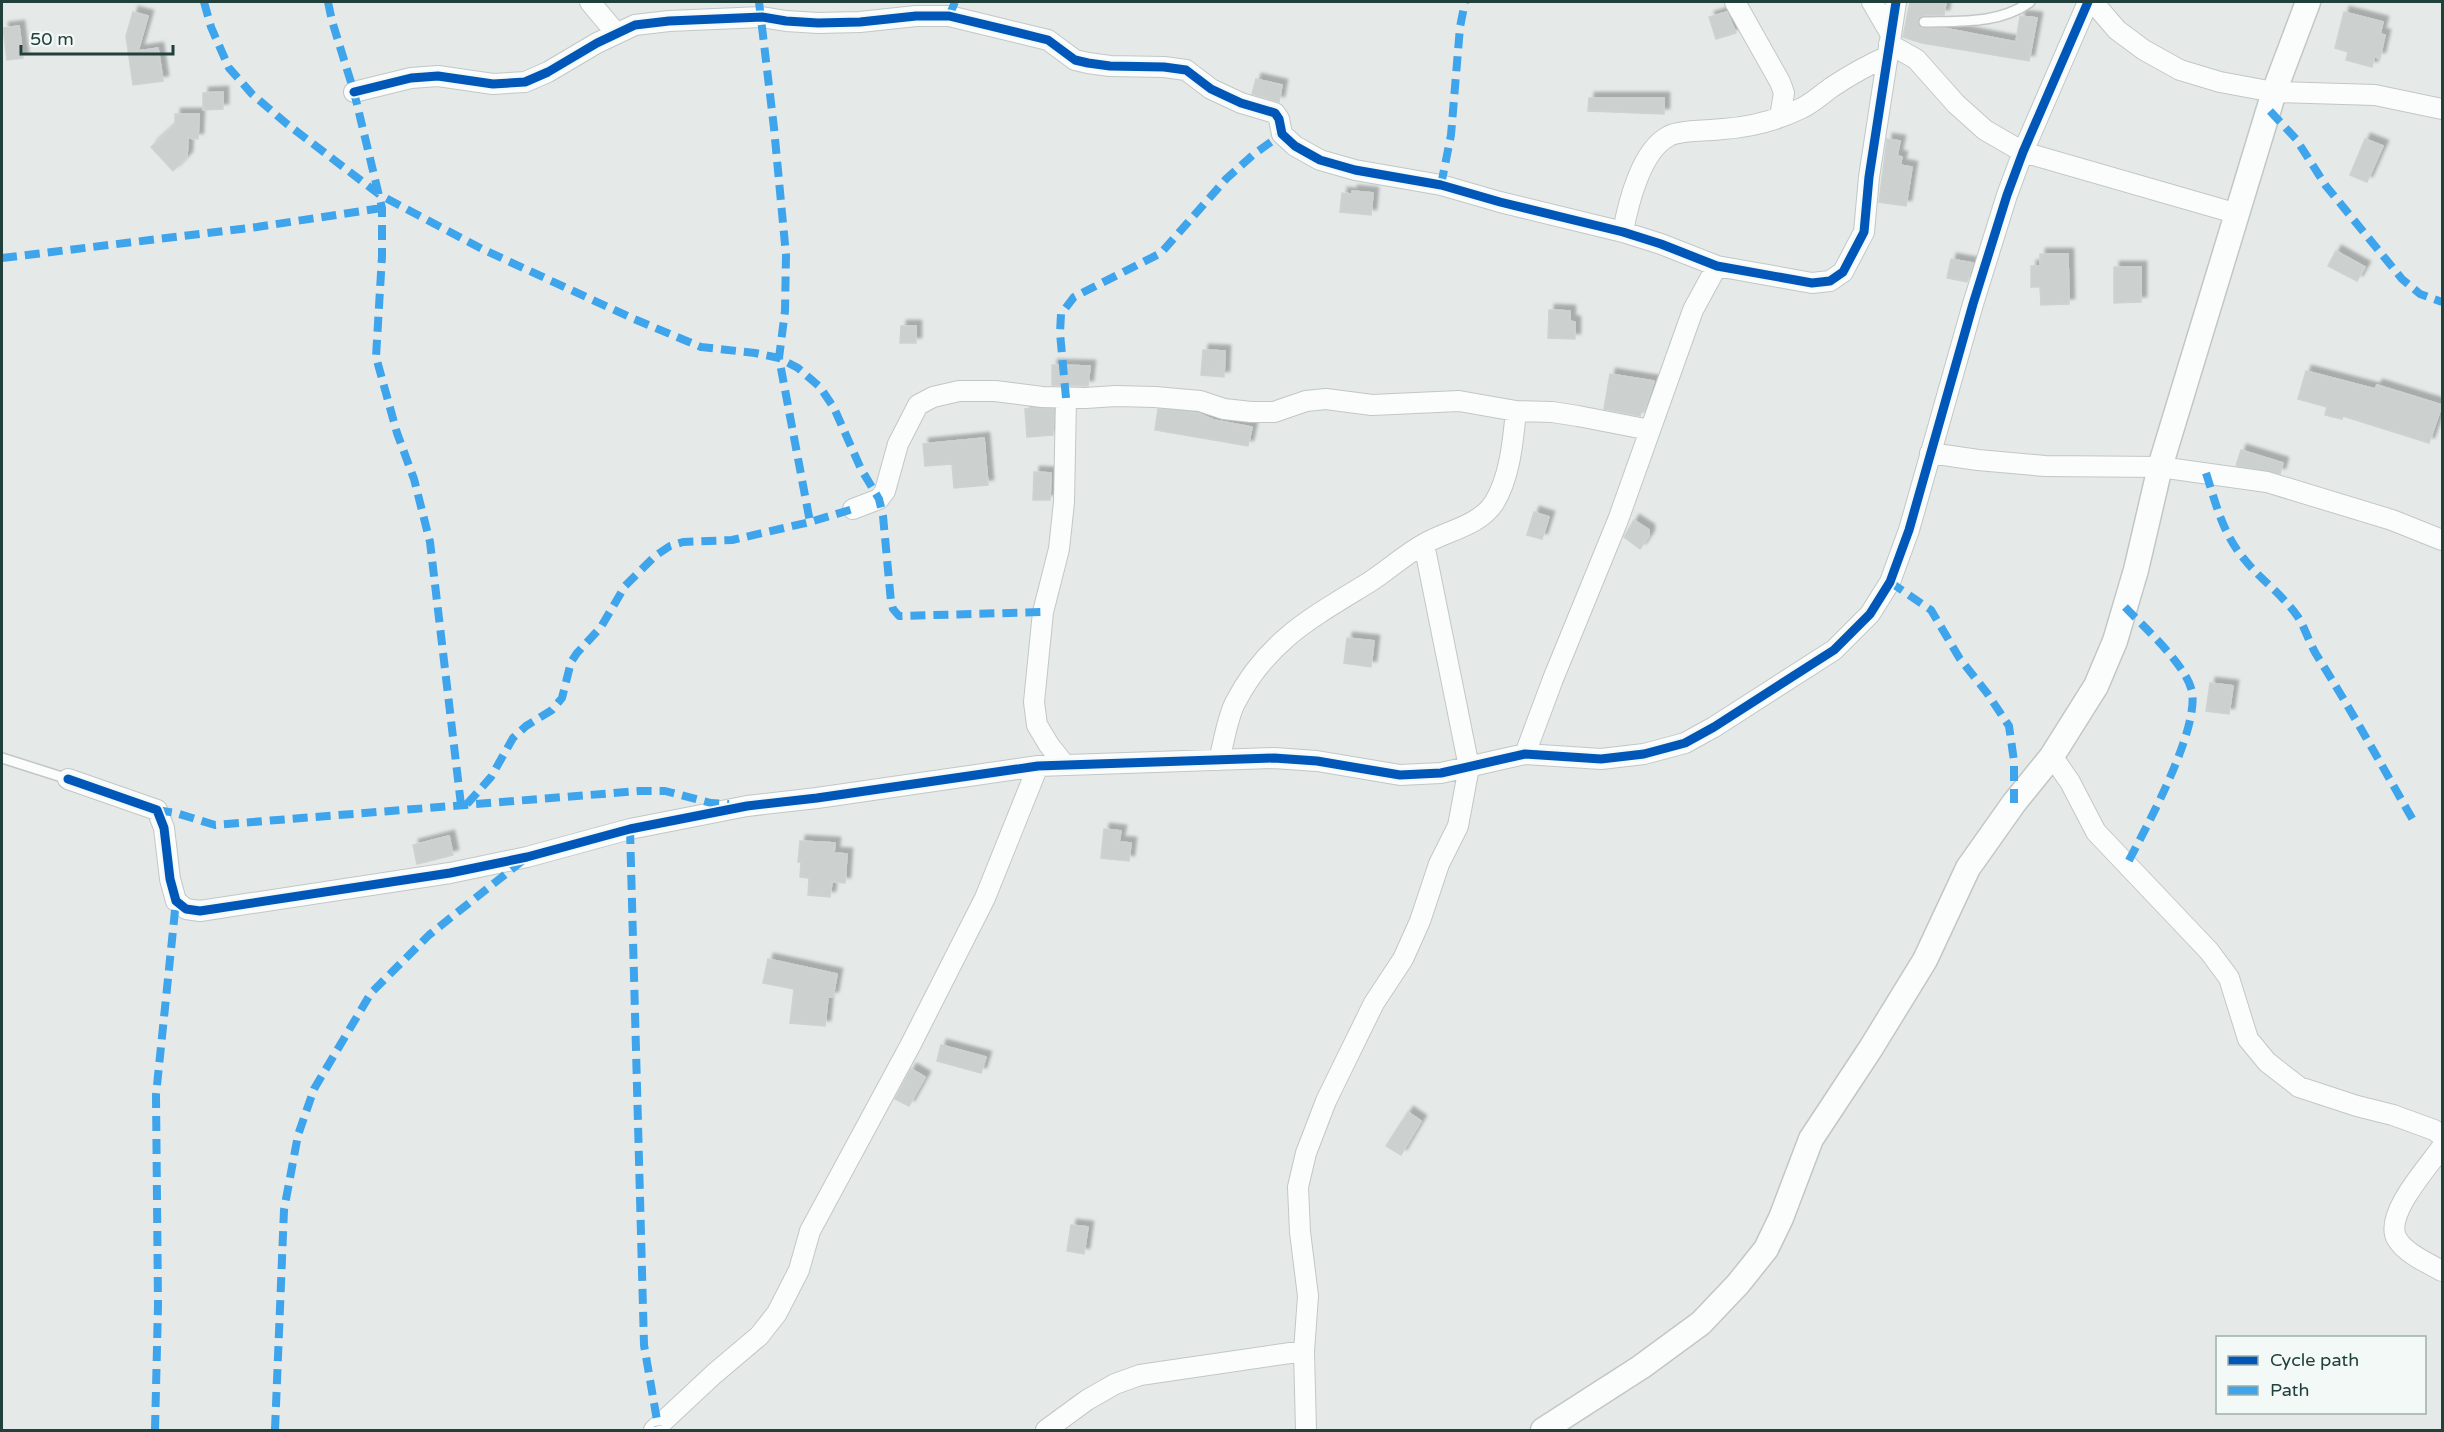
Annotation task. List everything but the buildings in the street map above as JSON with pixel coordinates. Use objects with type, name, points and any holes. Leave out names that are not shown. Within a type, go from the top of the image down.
[{"type":"street","points":[[590,2],[616,33]]},
{"type":"street","points":[[1735,2],[1780,82],[1784,93],[1780,117]]},
{"type":"street","points":[[1872,2],[1889,44],[1916,59],[1956,104],[1985,130],[2023,152],[2238,214]]},
{"type":"street","points":[[354,92],[411,78],[438,76],[493,84],[525,82],[635,25],[669,21],[762,17],[786,21],[860,22],[916,16],[949,16],[1048,40],[1075,60],[1088,63],[1186,70],[1211,89],[1241,103],[1275,113],[1279,119],[1282,134],[1295,146],[1320,160],[1355,170],[1441,185],[1623,232],[1717,266],[1812,283],[1830,281],[1843,272],[1864,232],[1869,177],[1896,2]]},
{"type":"street","points":[[68,779],[157,810],[164,828],[170,879],[176,901],[186,909],[200,911],[450,873],[527,857],[630,829],[747,806],[1038,766],[1274,758],[1317,761],[1400,775],[1441,772],[1526,754],[1600,759],[1644,754],[1685,743],[1834,650],[1870,614],[1890,582],[1909,530],[1973,304],[2023,152],[2088,2]]},
{"type":"street","points":[[2093,2],[2117,30],[2144,50],[2180,70],[2220,82],[2274,92],[2375,95],[2442,109]]},
{"type":"street","points":[[1543,1431],[1641,1367],[1701,1323],[1738,1284],[1766,1249],[1781,1218],[1810,1138],[1898,1007],[1940,931],[1951,900],[1968,868],[2014,803],[2052,756],[2096,686],[2115,641],[2136,570],[2160,468],[2274,92],[2308,2]]},
{"type":"street","points":[[1623,232],[1629,198],[1637,178],[1658,145],[1670,135],[1759,123],[1804,108],[1861,68],[1889,44]]},
{"type":"street","points":[[1526,754],[1553,679],[1614,530],[1693,310],[1717,266]]},
{"type":"street","points":[[853,509],[879,499],[885,491],[893,459],[906,426],[918,405],[933,397],[959,391],[995,391],[1066,398],[1155,397],[1200,401],[1224,409],[1251,412],[1274,411],[1306,401],[1326,399],[1372,405],[1459,401],[1516,411],[1552,412],[1650,430]]},
{"type":"street","points":[[1065,765],[1037,725],[1034,702],[1043,612],[1059,549],[1064,502],[1066,398]]},
{"type":"street","points":[[1219,760],[1234,705],[1262,661],[1297,627],[1424,544],[1455,531],[1481,516],[1493,505],[1505,474],[1516,411]]},
{"type":"street","points":[[1930,453],[2045,466],[2160,468],[2267,482],[2392,520],[2442,540]]},
{"type":"street","points":[[1306,1431],[1304,1351],[1308,1296],[1300,1232],[1298,1187],[1306,1153],[1341,1069],[1374,1004],[1403,959],[1420,921],[1439,864],[1458,826],[1469,767],[1424,544]]},
{"type":"street","points":[[2052,756],[2070,782],[2096,832],[2209,951],[2229,978],[2248,1039],[2267,1062],[2299,1087],[2393,1115],[2434,1130],[2442,1136]]},
{"type":"street","points":[[654,1431],[714,1374],[759,1336],[777,1312],[799,1270],[810,1231],[985,898],[1038,766]]},
{"type":"street","points":[[2442,1148],[2405,1198],[2396,1217],[2395,1231],[2397,1238],[2407,1250],[2442,1271]]},
{"type":"street","points":[[1046,1431],[1087,1400],[1114,1384],[1140,1375],[1304,1351]]},
{"type":"lane","points":[[1924,22],[1981,20],[2006,16],[2030,2]]},
{"type":"lane","points":[[2,758],[68,779]]},
{"type":"marked path","points":[[204,2],[211,27],[229,68],[252,94],[287,124],[380,195],[482,249],[634,319],[701,347],[779,358],[798,368],[820,387],[834,408],[861,469],[879,499],[883,516],[891,602],[899,616],[1043,612]]},
{"type":"marked path","points":[[328,2],[354,92],[382,208],[382,256],[376,357],[397,433],[414,479],[430,542],[461,805]]},
{"type":"marked path","points":[[759,2],[786,255],[785,311],[779,358],[810,522]]},
{"type":"marked path","points":[[949,16],[955,2]]},
{"type":"marked path","points":[[1441,185],[1451,135],[1460,27],[1465,2]]},
{"type":"marked path","points":[[2270,111],[2296,139],[2326,186],[2402,279],[2420,294],[2442,302]]},
{"type":"marked path","points":[[1066,398],[1060,333],[1061,314],[1074,297],[1161,253],[1226,179],[1254,154],[1282,134]]},
{"type":"marked path","points":[[2,258],[257,227],[382,208]]},
{"type":"marked path","points":[[2206,473],[2221,519],[2231,540],[2251,567],[2298,617],[2316,654],[2413,820]]},
{"type":"marked path","points":[[467,804],[491,777],[513,738],[526,726],[552,710],[562,698],[571,662],[601,627],[625,586],[655,556],[670,546],[683,542],[732,540],[810,522],[853,509]]},
{"type":"marked path","points":[[1890,582],[1931,610],[1960,659],[2009,726],[2014,761],[2014,803]]},
{"type":"marked path","points":[[2125,607],[2180,667],[2191,688],[2192,705],[2189,726],[2181,751],[2127,864]]},
{"type":"marked path","points":[[157,810],[176,813],[215,825],[639,791],[665,791],[711,803],[729,804]]},
{"type":"marked path","points":[[630,829],[644,1345],[658,1426]]},
{"type":"marked path","points":[[275,1430],[284,1210],[298,1135],[314,1089],[371,993],[429,935],[522,861]]},
{"type":"marked path","points":[[155,1430],[158,1305],[156,1095],[176,901]]},
{"type":"cycle path","points":[[354,92],[411,78],[438,76],[493,84],[525,82],[635,25],[669,21],[762,17],[818,23],[949,16],[1048,40],[1075,60],[1088,63],[1186,70],[1211,89],[1241,103],[1275,113],[1279,119],[1282,134],[1295,146],[1320,160],[1355,170],[1441,185],[1623,232],[1717,266],[1812,283],[1830,281],[1843,272],[1864,232],[1869,177],[1896,2]]},
{"type":"cycle path","points":[[68,779],[157,810],[164,828],[170,879],[176,901],[186,909],[200,911],[450,873],[527,857],[630,829],[747,806],[1038,766],[1274,758],[1317,761],[1400,775],[1441,773],[1525,754],[1601,759],[1644,754],[1685,743],[1834,650],[1870,614],[1890,582],[1909,530],[1973,304],[2007,195],[2023,152],[2088,2]]}]
